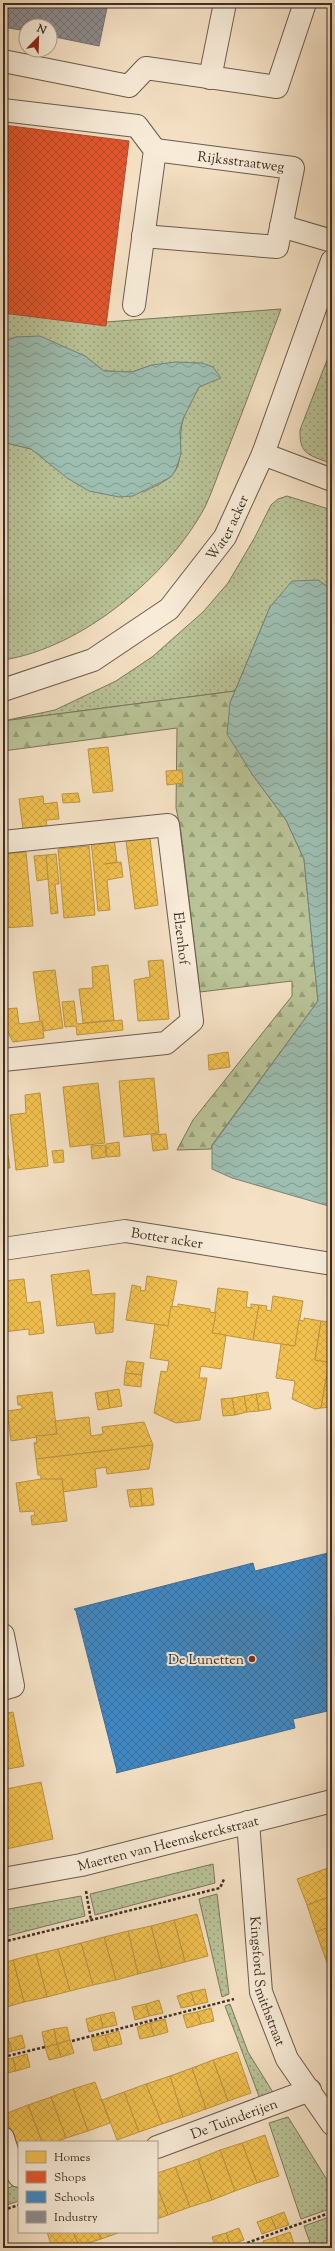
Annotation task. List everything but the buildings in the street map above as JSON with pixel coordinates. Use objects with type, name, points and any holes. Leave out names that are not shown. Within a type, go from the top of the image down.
[{"type":"street","points":[[210,78],[225,3]]},
{"type":"street","points":[[3,61],[129,86],[146,68],[277,87],[305,3]]},
{"type":"street","points":[[3,110],[137,126],[155,150],[134,305]]},
{"type":"street","name":"Rijksstraatweg","points":[[143,236],[277,247],[293,168],[155,150]]},
{"type":"street","points":[[281,226],[332,241]]},
{"type":"street","name":"Water acker","points":[[3,690],[94,660],[169,609],[225,537],[263,454],[332,261]]},
{"type":"street","points":[[263,454],[332,480]]},
{"type":"street","name":"Elzenhof","points":[[3,842],[168,825],[192,1021],[166,1043],[3,1060]]},
{"type":"street","name":"Botter acker","points":[[3,1249],[126,1231],[332,1264]]},
{"type":"street","points":[[3,1635],[13,1686],[3,1689]]},
{"type":"street","name":"Maerten van Heemskerckstraat","points":[[3,1879],[81,1865],[332,1801]]},
{"type":"street","name":"Kingsford Smithstraat","points":[[248,1822],[261,1992],[287,2059],[310,2090],[332,2124]]},
{"type":"street","name":"De Tuinderijen","points":[[158,2146],[310,2090]]},
{"type":"street","points":[[3,2138],[15,2175]]},
{"type":"path","points":[[3,1942],[220,1888],[226,1874]]},
{"type":"path","points":[[72,2040],[261,1992]]},
{"type":"path","points":[[3,2057],[45,2047]]},
{"type":"path","points":[[3,2210],[18,2205]]},
{"type":"path","points":[[233,2248],[332,2212]]},
{"type":"green space","points":[[3,309],[106,322],[281,309],[208,501],[189,533],[146,583],[120,605],[92,625],[63,641],[33,653],[3,660],[3,442],[31,449],[43,457],[144,492],[165,481],[176,470],[180,457],[181,427],[188,407],[199,387],[152,365],[132,372],[104,371],[85,356],[16,337],[3,342]]},
{"type":"green space","points":[[332,347],[332,464],[312,456],[304,450],[300,439],[300,430]]},
{"type":"green space","points":[[287,496],[332,510],[332,590],[318,580],[270,607],[235,691],[3,721],[55,710],[116,681],[152,657],[203,612],[228,583],[255,537],[271,505],[278,499]]},
{"type":"green space","points":[[235,691],[230,703],[252,774],[286,820],[304,859],[318,1001],[212,1145],[211,1149],[177,1150],[193,1120],[292,996],[292,981],[200,992],[181,832],[176,808],[177,728],[3,751],[3,721]]},
{"type":"green space","points":[[213,1864],[215,1883],[95,1915],[90,1894]]},
{"type":"green space","points":[[217,1894],[229,1994],[222,1997],[199,1899]]},
{"type":"green space","points":[[81,1896],[85,1916],[3,1937],[3,1910]]},
{"type":"green space","points":[[230,2004],[248,2052],[274,2094],[260,2099],[225,2006]]},
{"type":"green space","points":[[288,2117],[332,2188],[332,2208],[301,2219],[269,2123]]},
{"type":"green space","points":[[18,2184],[18,2201],[3,2206],[3,2190]]},
{"type":"green space","points":[[332,2216],[332,2248],[312,2248],[304,2226]]},
{"type":"water","points":[[40,336],[85,356],[104,371],[132,372],[152,365],[175,362],[202,363],[213,367],[221,378],[199,387],[183,419],[180,430],[181,454],[176,469],[171,477],[133,496],[119,497],[89,491],[67,478],[31,449],[3,442],[3,342],[16,337]]},
{"type":"water","points":[[318,580],[332,590],[332,678],[329,720],[332,825],[332,1207],[232,1178],[212,1169],[212,1146],[318,1001],[304,859],[286,820],[252,774],[227,734],[230,703],[270,607],[292,581]]},
{"type":"place","name":"De Lunetten","points":[[252,1659]]}]
